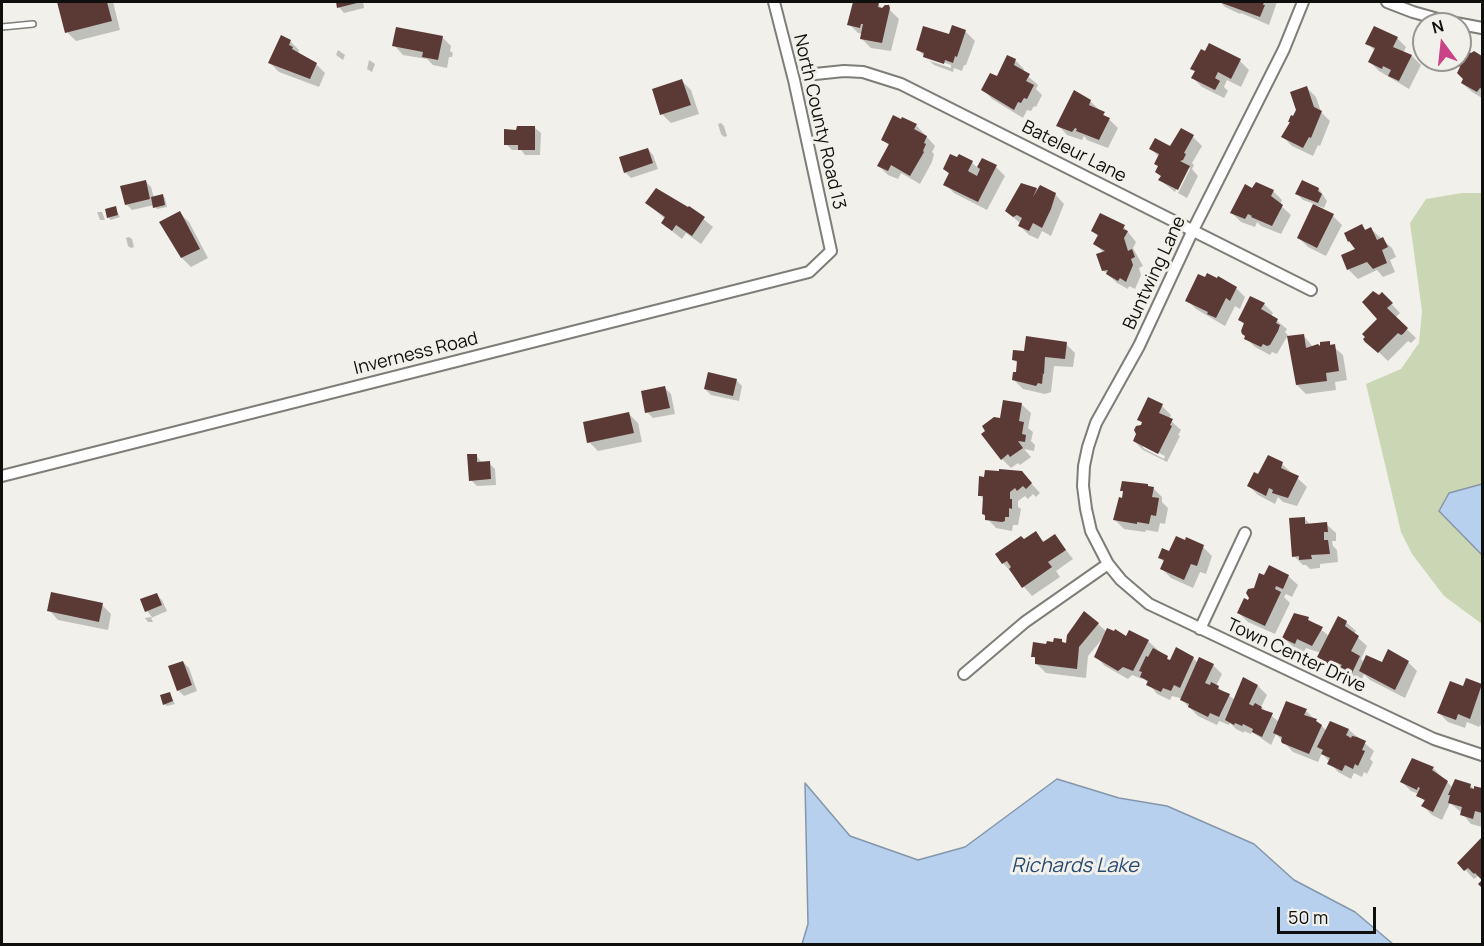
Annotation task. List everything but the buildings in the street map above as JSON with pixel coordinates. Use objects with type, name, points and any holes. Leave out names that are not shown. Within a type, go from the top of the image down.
[{"type":"street","name":"North County Road 13","points":[[774,2],[794,80],[831,251]]},
{"type":"street","name":"Buntwing Lane","points":[[1108,564],[1091,531],[1083,486],[1088,447],[1096,423],[1139,346],[1193,230],[1284,49],[1303,2]]},
{"type":"street","points":[[1387,2],[1424,15],[1482,28]]},
{"type":"street","name":"Bateleur Lane","points":[[815,74],[863,72],[901,84],[1311,290]]},
{"type":"street","name":"Inverness Road","points":[[2,476],[808,272],[831,251]]},
{"type":"street","points":[[1200,629],[1245,532]]},
{"type":"street","points":[[964,674],[1025,622],[1108,564]]},
{"type":"street","name":"Town Center Drive","points":[[1108,564],[1121,580],[1149,604],[1434,739],[1482,755]]},
{"type":"lane","points":[[2,27],[33,24]]},
{"type":"green space","points":[[1462,193],[1482,193],[1482,624],[1444,596],[1412,554],[1401,532],[1366,384],[1401,369],[1419,343],[1422,311],[1410,223],[1426,199]]},
{"type":"water","points":[[1482,484],[1482,555],[1439,511],[1449,493]]},
{"type":"water","name":"Richards Lake","points":[[1057,779],[1119,798],[1167,806],[1254,844],[1294,880],[1355,912],[1393,944],[802,944],[808,924],[805,783],[850,836],[918,860],[965,847]]}]
